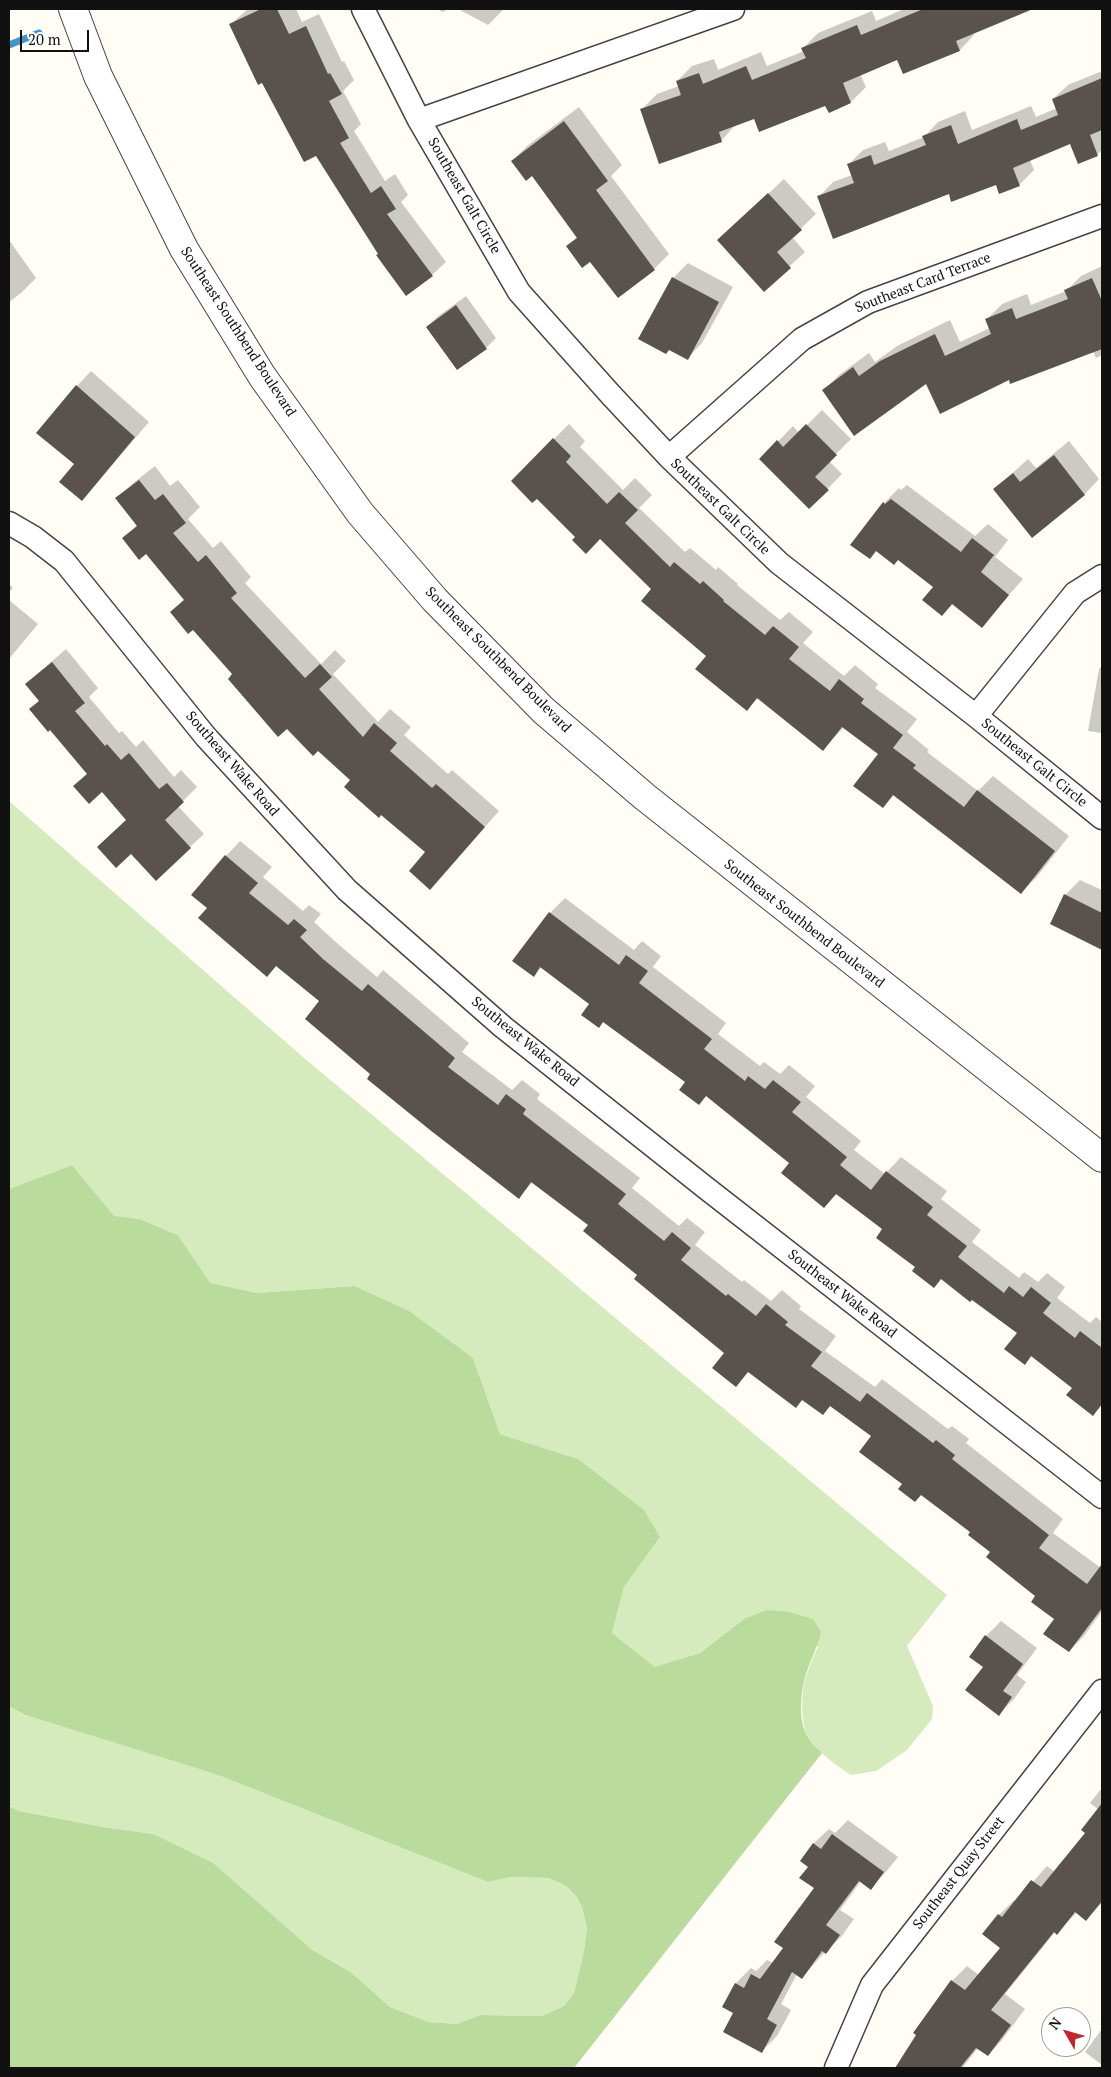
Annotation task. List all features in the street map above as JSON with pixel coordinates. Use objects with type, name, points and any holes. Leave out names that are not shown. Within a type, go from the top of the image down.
[{"type":"street","name":"Southeast Southbend Boulevard","points":[[74,9],[98,76],[184,249],[262,376],[360,513],[435,600],[544,710],[645,797],[1102,1158]]},
{"type":"street","name":"Southeast Galt Circle","points":[[363,9],[419,120],[520,292],[669,457],[779,563],[976,716],[1102,818]]},
{"type":"street","name":"Southeast Galt Circle","points":[[419,120],[732,9]]},
{"type":"street","name":"Southeast Card Terrace","points":[[669,457],[802,339],[868,302],[1102,216]]},
{"type":"street","name":"Southeast Wake Road","points":[[9,523],[33,537],[64,561],[206,738],[347,890],[503,1027],[1102,1497]]},
{"type":"street","points":[[976,716],[1075,593],[1102,576]]},
{"type":"street","name":"Southeast Quay Street","points":[[836,2068],[872,1985],[1102,1691]]},
{"type":"green space","points":[[9,801],[304,1058],[947,1595],[907,1646],[933,1706],[932,1719],[907,1750],[876,1771],[851,1775],[814,1745],[808,1738],[805,1730],[802,1698],[807,1673],[818,1647],[744,1619],[700,1653],[656,1668],[612,1633],[624,1587],[660,1537],[578,1459],[500,1434],[473,1358],[354,1286],[257,1293],[209,1283],[178,1235],[140,1219],[114,1217],[72,1165],[9,1189]]},
{"type":"green space","points":[[72,1165],[114,1216],[140,1219],[178,1235],[210,1283],[257,1293],[354,1286],[409,1311],[473,1358],[500,1434],[578,1459],[644,1510],[660,1537],[624,1587],[612,1633],[655,1667],[700,1653],[744,1619],[767,1610],[789,1612],[813,1619],[821,1632],[806,1676],[802,1694],[801,1713],[802,1722],[810,1741],[822,1753],[574,2068],[9,2068],[9,1806],[19,1811],[103,1827],[153,1834],[213,1863],[311,1949],[352,1973],[390,2007],[429,2022],[457,2024],[480,2015],[542,2016],[564,2006],[574,1993],[584,1951],[587,1928],[582,1907],[576,1896],[566,1886],[549,1878],[511,1877],[488,1882],[218,1775],[25,1715],[9,1706],[9,1189]]},
{"type":"green space","points":[[9,1706],[25,1715],[218,1775],[488,1882],[511,1877],[549,1878],[566,1886],[576,1896],[582,1907],[587,1928],[584,1951],[574,1993],[564,2006],[542,2016],[480,2015],[457,2024],[429,2022],[390,2007],[352,1973],[311,1949],[153,1834],[103,1827],[19,1811],[9,1806]]},
{"type":"building","points":[[261,9],[277,9],[289,34],[306,26],[328,74],[330,73],[342,94],[329,101],[349,138],[340,143],[371,193],[381,186],[396,209],[387,214],[433,276],[406,296],[376,255],[378,254],[316,156],[304,162],[262,83],[258,85],[229,24]]},
{"type":"building","points":[[923,9],[1033,9],[956,41],[960,51],[903,74],[897,60],[843,83],[851,103],[829,113],[825,106],[759,132],[754,119],[719,132],[722,142],[659,164],[640,109],[681,95],[676,81],[699,73],[703,84],[746,66],[752,80],[806,58],[801,48],[857,25],[861,35]]},
{"type":"building","points":[[1102,78],[1102,130],[1090,135],[1098,156],[1078,164],[1070,144],[1013,168],[1020,186],[999,194],[996,185],[951,202],[949,194],[833,239],[817,196],[854,183],[847,164],[871,155],[874,165],[926,145],[922,136],[951,125],[958,144],[1017,119],[1021,130],[1058,115],[1052,99]]},
{"type":"building","points":[[564,121],[608,181],[596,190],[655,270],[618,298],[590,262],[582,268],[566,246],[577,238],[532,176],[526,181],[511,161]]},
{"type":"building","points":[[768,193],[802,230],[777,252],[791,268],[764,292],[717,240]]},
{"type":"building","points":[[672,277],[719,302],[688,360],[669,350],[666,354],[638,339]]},
{"type":"building","points":[[1092,278],[1102,301],[1102,349],[1010,384],[1009,380],[940,414],[926,384],[854,436],[822,390],[853,367],[859,376],[880,361],[935,334],[945,356],[991,334],[985,319],[1012,308],[1016,319],[1068,299],[1064,290]]},
{"type":"building","points":[[456,305],[487,349],[457,370],[426,327]]},
{"type":"building","points":[[76,385],[135,437],[82,501],[59,482],[74,464],[36,433]]},
{"type":"building","points":[[806,424],[837,455],[815,477],[829,490],[809,509],[759,459],[777,440],[783,447]]},
{"type":"building","points":[[553,438],[571,456],[566,462],[607,504],[619,492],[638,510],[625,523],[670,567],[674,562],[700,584],[703,581],[723,601],[765,635],[773,626],[799,647],[789,659],[830,691],[839,679],[864,699],[861,703],[903,735],[893,748],[916,765],[913,768],[964,807],[977,790],[1055,851],[1021,894],[893,795],[883,808],[853,786],[878,754],[842,727],[823,751],[757,698],[747,711],[695,669],[706,656],[641,601],[651,589],[600,539],[586,554],[572,540],[575,537],[537,499],[532,503],[511,481]]},
{"type":"building","points":[[1054,455],[1085,495],[1032,538],[993,489],[1013,473],[1020,482]]},
{"type":"building","points":[[139,480],[155,500],[163,494],[186,523],[173,533],[198,562],[206,555],[237,593],[231,598],[305,678],[320,664],[332,677],[319,689],[363,737],[374,723],[397,743],[390,751],[432,788],[436,784],[485,827],[430,890],[409,871],[425,852],[381,815],[379,818],[344,787],[350,780],[318,751],[313,756],[287,729],[278,737],[228,679],[232,674],[193,630],[188,634],[170,612],[184,600],[146,554],[139,560],[122,538],[137,526],[115,498]]},
{"type":"building","points":[[891,499],[961,552],[972,538],[994,555],[981,572],[1009,595],[982,628],[952,604],[942,616],[922,600],[933,587],[898,560],[894,565],[876,551],[870,559],[850,545],[883,502],[885,504]]},
{"type":"building","points":[[52,662],[85,703],[75,711],[105,746],[107,744],[121,760],[129,753],[159,789],[167,783],[184,802],[165,820],[191,848],[156,881],[131,854],[116,868],[97,847],[126,820],[102,792],[89,804],[73,786],[87,774],[50,730],[48,732],[29,709],[39,701],[25,684]]},
{"type":"building","points":[[225,855],[258,883],[249,893],[288,925],[294,919],[307,930],[300,937],[323,959],[362,991],[368,984],[455,1058],[448,1067],[498,1105],[506,1094],[526,1109],[523,1114],[626,1194],[618,1204],[664,1241],[672,1232],[691,1248],[681,1260],[726,1296],[728,1294],[756,1316],[766,1304],[788,1322],[785,1325],[822,1352],[811,1366],[860,1402],[867,1393],[933,1443],[936,1440],[955,1455],[952,1459],[1049,1535],[1039,1548],[1087,1584],[1102,1564],[1102,1608],[1069,1652],[1043,1634],[1054,1619],[1031,1602],[1035,1596],[986,1557],[990,1552],[968,1535],[970,1532],[921,1495],[915,1502],[898,1489],[902,1484],[859,1452],[871,1436],[830,1406],[823,1415],[802,1400],[796,1408],[748,1372],[736,1387],[712,1368],[724,1353],[634,1279],[637,1275],[583,1231],[588,1225],[531,1182],[519,1199],[367,1079],[370,1074],[305,1019],[319,1001],[276,966],[267,977],[198,918],[207,908],[191,895]]},
{"type":"building","points":[[1064,894],[1102,913],[1102,950],[1050,924]]},
{"type":"building","points":[[549,912],[619,965],[626,955],[648,971],[639,983],[712,1039],[704,1049],[745,1081],[748,1076],[765,1089],[773,1080],[801,1102],[792,1112],[847,1157],[840,1165],[871,1190],[886,1171],[933,1207],[927,1215],[967,1246],[958,1257],[1004,1293],[1009,1286],[1023,1297],[1031,1287],[1051,1303],[1043,1313],[1075,1338],[1080,1331],[1102,1348],[1102,1404],[1093,1416],[1066,1395],[1072,1388],[1031,1356],[1025,1365],[1004,1349],[1017,1333],[972,1300],[970,1302],[941,1279],[934,1288],[912,1271],[915,1267],[876,1238],[882,1229],[836,1194],[824,1208],[781,1173],[789,1163],[706,1096],[699,1105],[679,1090],[685,1082],[603,1022],[599,1028],[581,1015],[589,1004],[540,967],[534,977],[512,961]]},
{"type":"building","points":[[985,1635],[1023,1664],[1003,1691],[1012,1697],[999,1716],[965,1690],[983,1667],[969,1657]]},
{"type":"building","points":[[1102,1803],[1102,1901],[1086,1921],[1075,1912],[1057,1935],[1054,1932],[991,2010],[1011,2025],[988,2056],[976,2048],[960,2068],[895,2068],[916,2035],[913,2033],[951,1980],[965,1990],[1000,1948],[982,1934],[998,1914],[1002,1917],[1031,1880],[1041,1887],[1085,1833],[1081,1830]]},
{"type":"building","points":[[832,1834],[884,1872],[871,1890],[859,1881],[826,1925],[840,1935],[826,1954],[822,1951],[802,1979],[792,1972],[767,2019],[777,2025],[762,2053],[723,2032],[733,2013],[722,2007],[735,1983],[744,1988],[751,1974],[760,1979],[783,1948],[774,1942],[814,1888],[799,1878],[808,1867],[800,1861],[813,1843],[821,1849]]},
{"type":"waterway","points":[[9,45],[39,33]]}]
